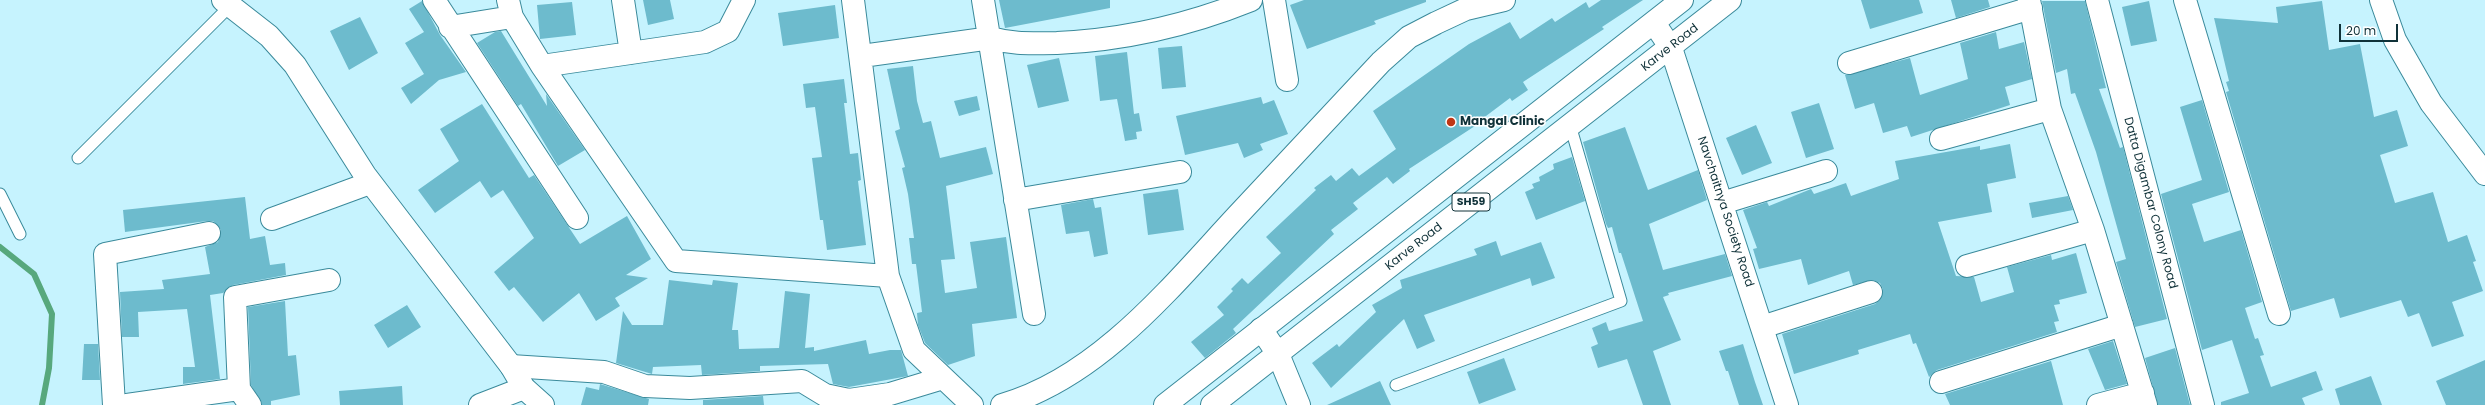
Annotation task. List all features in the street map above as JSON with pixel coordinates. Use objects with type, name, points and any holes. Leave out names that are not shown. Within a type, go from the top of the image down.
[{"type":"street","points":[[434,0],[450,27],[576,218]]},
{"type":"street","points":[[623,0],[631,53]]},
{"type":"street","points":[[542,66],[705,42],[728,31],[744,0]]},
{"type":"street","points":[[853,0],[862,56],[888,276],[914,350],[972,405]]},
{"type":"street","points":[[984,0],[1034,314]]},
{"type":"street","points":[[862,56],[991,38],[1011,44],[1093,41],[1179,26],[1251,0]]},
{"type":"street","points":[[1274,0],[1287,80]]},
{"type":"street","points":[[1002,405],[1021,400],[1064,378],[1138,320],[1381,62],[1409,37],[1466,9],[1504,0]]},
{"type":"street","name":"SH59","points":[[1165,405],[1682,0]]},
{"type":"street","name":"Karve Road","points":[[1212,405],[1570,125],[1672,48],[1730,0]]},
{"type":"street","name":"Datta Digambar Colony Road","points":[[2097,0],[2203,405]]},
{"type":"street","points":[[2185,0],[2279,314]]},
{"type":"street","points":[[2381,0],[2395,40],[2431,104],[2485,174]]},
{"type":"street","points":[[227,3],[269,36],[295,65],[370,183],[511,366],[524,388],[543,405]]},
{"type":"street","points":[[1849,63],[2030,4],[2050,109],[2092,230],[2145,399],[2098,405]]},
{"type":"street","points":[[450,27],[510,8],[542,66],[676,261],[888,276]]},
{"type":"street","name":"Navchaitnya Society Road","points":[[1654,23],[1672,48],[1787,405]]},
{"type":"street","points":[[1941,139],[2050,109]]},
{"type":"street","points":[[1722,203],[1826,171]]},
{"type":"street","points":[[1015,200],[1180,172]]},
{"type":"street","points":[[272,219],[370,183]]},
{"type":"street","points":[[1966,266],[2092,230]]},
{"type":"street","points":[[114,405],[105,254],[209,233]]},
{"type":"street","points":[[127,405],[245,397],[235,297],[329,280]]},
{"type":"street","points":[[1762,327],[1871,292]]},
{"type":"street","points":[[1941,382],[2122,325]]},
{"type":"street","points":[[1261,329],[1278,354],[1299,405]]},
{"type":"street","points":[[511,366],[604,372],[645,386],[690,388],[802,381],[825,395],[849,400],[890,394],[943,378]]},
{"type":"street","points":[[480,405],[524,388]]},
{"type":"lane","points":[[78,158],[227,3]]},
{"type":"lane","points":[[1396,385],[1621,301],[1570,125]]},
{"type":"lane","points":[[0,194],[20,234]]},
{"type":"building","points":[[643,0],[670,0],[674,19],[648,25]]},
{"type":"building","points":[[999,0],[1110,0],[1110,8],[1005,28]]},
{"type":"building","points":[[1304,0],[1426,0],[1426,2],[1374,21],[1376,24],[1307,49],[1290,5]]},
{"type":"building","points":[[1601,0],[1643,0],[1602,27],[1604,29],[1523,82],[1528,90],[1512,101],[1510,98],[1474,125],[1475,126],[1409,169],[1410,171],[1393,184],[1387,177],[1353,203],[1358,209],[1331,230],[1334,234],[1233,329],[1236,333],[1205,358],[1191,342],[1224,315],[1217,307],[1233,291],[1231,289],[1242,278],[1248,284],[1281,253],[1266,237],[1316,190],[1314,188],[1331,175],[1336,181],[1352,168],[1359,176],[1396,149],[1373,111],[1469,44],[1510,22],[1520,39],[1552,18],[1555,22],[1586,2],[1589,8]]},
{"type":"building","points":[[1861,0],[1919,0],[1923,13],[1870,29]]},
{"type":"building","points":[[1951,0],[1988,0],[1990,7],[1956,18]]},
{"type":"building","points":[[422,1],[440,35],[466,72],[439,80],[411,104],[401,88],[424,74],[405,43],[424,32],[409,9]]},
{"type":"building","points":[[2042,1],[2085,1],[2106,88],[2099,89],[2120,148],[2123,147],[2167,319],[2135,327],[2116,262],[2126,259],[2096,152],[2075,93],[2071,94],[2067,69],[2056,73]]},
{"type":"building","points":[[2149,1],[2157,41],[2131,46],[2122,7]]},
{"type":"building","points":[[2322,1],[2329,50],[2360,44],[2374,117],[2397,110],[2408,146],[2380,155],[2395,203],[2433,192],[2448,242],[2467,235],[2476,261],[2473,262],[2483,291],[2452,302],[2464,336],[2432,347],[2419,313],[2408,317],[2401,300],[2340,318],[2334,298],[2291,311],[2226,92],[2229,91],[2226,82],[2229,81],[2214,18],[2278,23],[2276,7]]},
{"type":"building","points":[[572,2],[576,35],[540,39],[537,5]]},
{"type":"building","points":[[835,5],[839,38],[783,46],[778,13]]},
{"type":"building","points":[[360,17],[378,53],[349,70],[330,31]]},
{"type":"building","points":[[501,31],[547,106],[546,94],[585,150],[558,166],[521,104],[518,106],[477,43],[495,32]]},
{"type":"building","points":[[1996,32],[1999,49],[2024,42],[2032,79],[2005,87],[2010,105],[1911,137],[1907,126],[1883,133],[1874,103],[1855,109],[1845,75],[1910,58],[1920,95],[1968,79],[1960,43]]},
{"type":"building","points":[[1182,46],[1186,87],[1162,89],[1158,48]]},
{"type":"building","points":[[1127,52],[1134,114],[1139,113],[1142,131],[1136,132],[1137,139],[1125,141],[1117,99],[1100,101],[1095,56]]},
{"type":"building","points":[[1059,58],[1069,101],[1038,108],[1027,65]]},
{"type":"building","points":[[913,66],[917,101],[923,123],[931,121],[940,158],[986,147],[993,174],[946,186],[955,259],[941,260],[945,293],[977,288],[970,242],[1006,237],[1017,318],[972,324],[975,356],[948,365],[925,343],[918,325],[917,313],[922,312],[916,264],[912,264],[909,238],[914,238],[908,194],[902,168],[905,167],[895,131],[900,129],[887,69]]},
{"type":"building","points":[[844,79],[847,103],[844,103],[850,154],[858,153],[861,180],[858,181],[866,245],[827,250],[823,220],[820,220],[812,158],[822,157],[815,107],[806,108],[803,84]]},
{"type":"building","points":[[977,96],[980,110],[959,116],[954,101]]},
{"type":"building","points":[[1261,97],[1263,104],[1274,100],[1288,134],[1260,144],[1263,150],[1244,158],[1238,143],[1185,155],[1176,116]]},
{"type":"building","points":[[2202,100],[2229,192],[2192,204],[2204,242],[2241,230],[2262,302],[2245,308],[2255,339],[2258,338],[2264,355],[2260,356],[2271,387],[2316,371],[2323,390],[2302,398],[2305,405],[2221,405],[2221,402],[2249,393],[2232,340],[2202,350],[2161,194],[2202,180],[2180,107]]},
{"type":"building","points":[[1819,103],[1834,149],[1806,158],[1791,112]]},
{"type":"building","points":[[482,104],[529,178],[534,175],[580,244],[627,216],[651,259],[626,275],[648,278],[615,298],[620,306],[596,321],[579,293],[543,322],[514,287],[509,291],[494,272],[534,238],[503,190],[491,198],[480,181],[435,213],[418,190],[459,161],[440,129]]},
{"type":"building","points":[[1756,125],[1772,163],[1742,175],[1726,138]]},
{"type":"building","points":[[1625,127],[1648,190],[1698,170],[1707,200],[1649,224],[1663,270],[1725,254],[1732,276],[1668,293],[1669,295],[1663,297],[1681,340],[1653,351],[1671,405],[1643,405],[1627,359],[1598,368],[1591,347],[1598,344],[1592,328],[1606,322],[1609,331],[1643,321],[1621,253],[1619,253],[1612,227],[1608,228],[1606,224],[1583,142]]},
{"type":"building","points":[[2010,144],[2016,178],[1987,184],[1992,212],[1938,222],[1956,276],[1974,277],[1981,302],[2014,292],[2007,267],[2051,255],[2052,260],[2076,253],[2087,293],[2059,300],[2060,304],[2054,305],[2059,321],[2054,322],[2057,332],[1937,370],[1929,377],[1916,343],[1913,344],[1910,334],[1858,350],[1859,354],[1794,374],[1782,334],[1875,304],[1880,300],[1883,289],[1880,283],[1873,280],[1853,285],[1849,271],[1808,285],[1801,259],[1759,269],[1753,249],[1757,248],[1743,210],[1767,202],[1769,206],[1811,189],[1814,194],[1846,183],[1851,196],[1899,179],[1895,161],[1980,146],[1980,150]]},
{"type":"building","points":[[1572,157],[1585,201],[1536,220],[1525,192],[1534,188],[1532,184],[1540,181],[1539,177],[1554,169],[1553,164]]},
{"type":"building","points":[[1178,189],[1184,230],[1148,235],[1143,194]]},
{"type":"building","points":[[2068,196],[2073,210],[2032,218],[2029,203]]},
{"type":"building","points":[[245,197],[250,239],[265,236],[270,265],[285,263],[286,275],[233,285],[223,293],[210,295],[220,379],[183,384],[183,367],[195,367],[187,309],[138,312],[139,337],[122,337],[120,292],[164,289],[162,280],[210,274],[205,247],[218,242],[221,230],[213,221],[207,221],[125,232],[123,210]]},
{"type":"building","points":[[1093,199],[1095,208],[1101,207],[1108,254],[1094,257],[1089,231],[1066,234],[1061,205]]},
{"type":"building","points":[[1496,241],[1501,256],[1541,242],[1555,278],[1532,286],[1530,278],[1424,315],[1435,341],[1417,349],[1404,319],[1331,388],[1312,363],[1337,344],[1339,347],[1376,312],[1372,305],[1402,288],[1400,280],[1477,255],[1474,249]]},
{"type":"building","points":[[669,280],[712,285],[713,280],[738,283],[732,330],[738,330],[739,349],[779,348],[785,291],[810,294],[805,348],[814,347],[814,351],[866,340],[869,354],[890,350],[901,350],[908,376],[849,387],[833,384],[828,364],[760,366],[760,371],[702,375],[701,365],[653,367],[652,374],[616,363],[623,311],[632,325],[663,325]]},
{"type":"building","points":[[285,301],[288,356],[296,355],[300,395],[271,401],[271,405],[262,405],[251,385],[248,307]]},
{"type":"building","points":[[407,305],[421,327],[388,348],[374,325]]},
{"type":"building","points":[[2113,341],[2127,384],[2105,390],[2088,349]]},
{"type":"building","points":[[84,344],[98,344],[100,380],[82,380]]},
{"type":"building","points":[[1743,344],[1763,405],[1739,405],[1728,371],[1726,371],[1719,351]]},
{"type":"building","points":[[2175,348],[2190,405],[2158,405],[2145,358]]},
{"type":"building","points":[[1504,358],[1516,390],[1479,404],[1467,372]]},
{"type":"building","points":[[2485,360],[2485,405],[2446,405],[2436,381]]},
{"type":"building","points":[[2051,361],[2063,405],[1950,405],[1945,394]]},
{"type":"building","points":[[2371,376],[2382,405],[2340,405],[2335,389]]},
{"type":"building","points":[[1380,381],[1391,405],[1327,405]]},
{"type":"building","points":[[600,384],[649,399],[648,405],[581,405],[586,387],[599,390]]},
{"type":"building","points":[[402,386],[403,405],[340,405],[339,391]]},
{"type":"building","points":[[763,396],[764,405],[703,405],[703,400]]},
{"type":"waterway","points":[[0,247],[34,274],[52,314],[49,368],[42,405]]},
{"type":"place","name":"Mangal Clinic","points":[[1451,122]]}]
